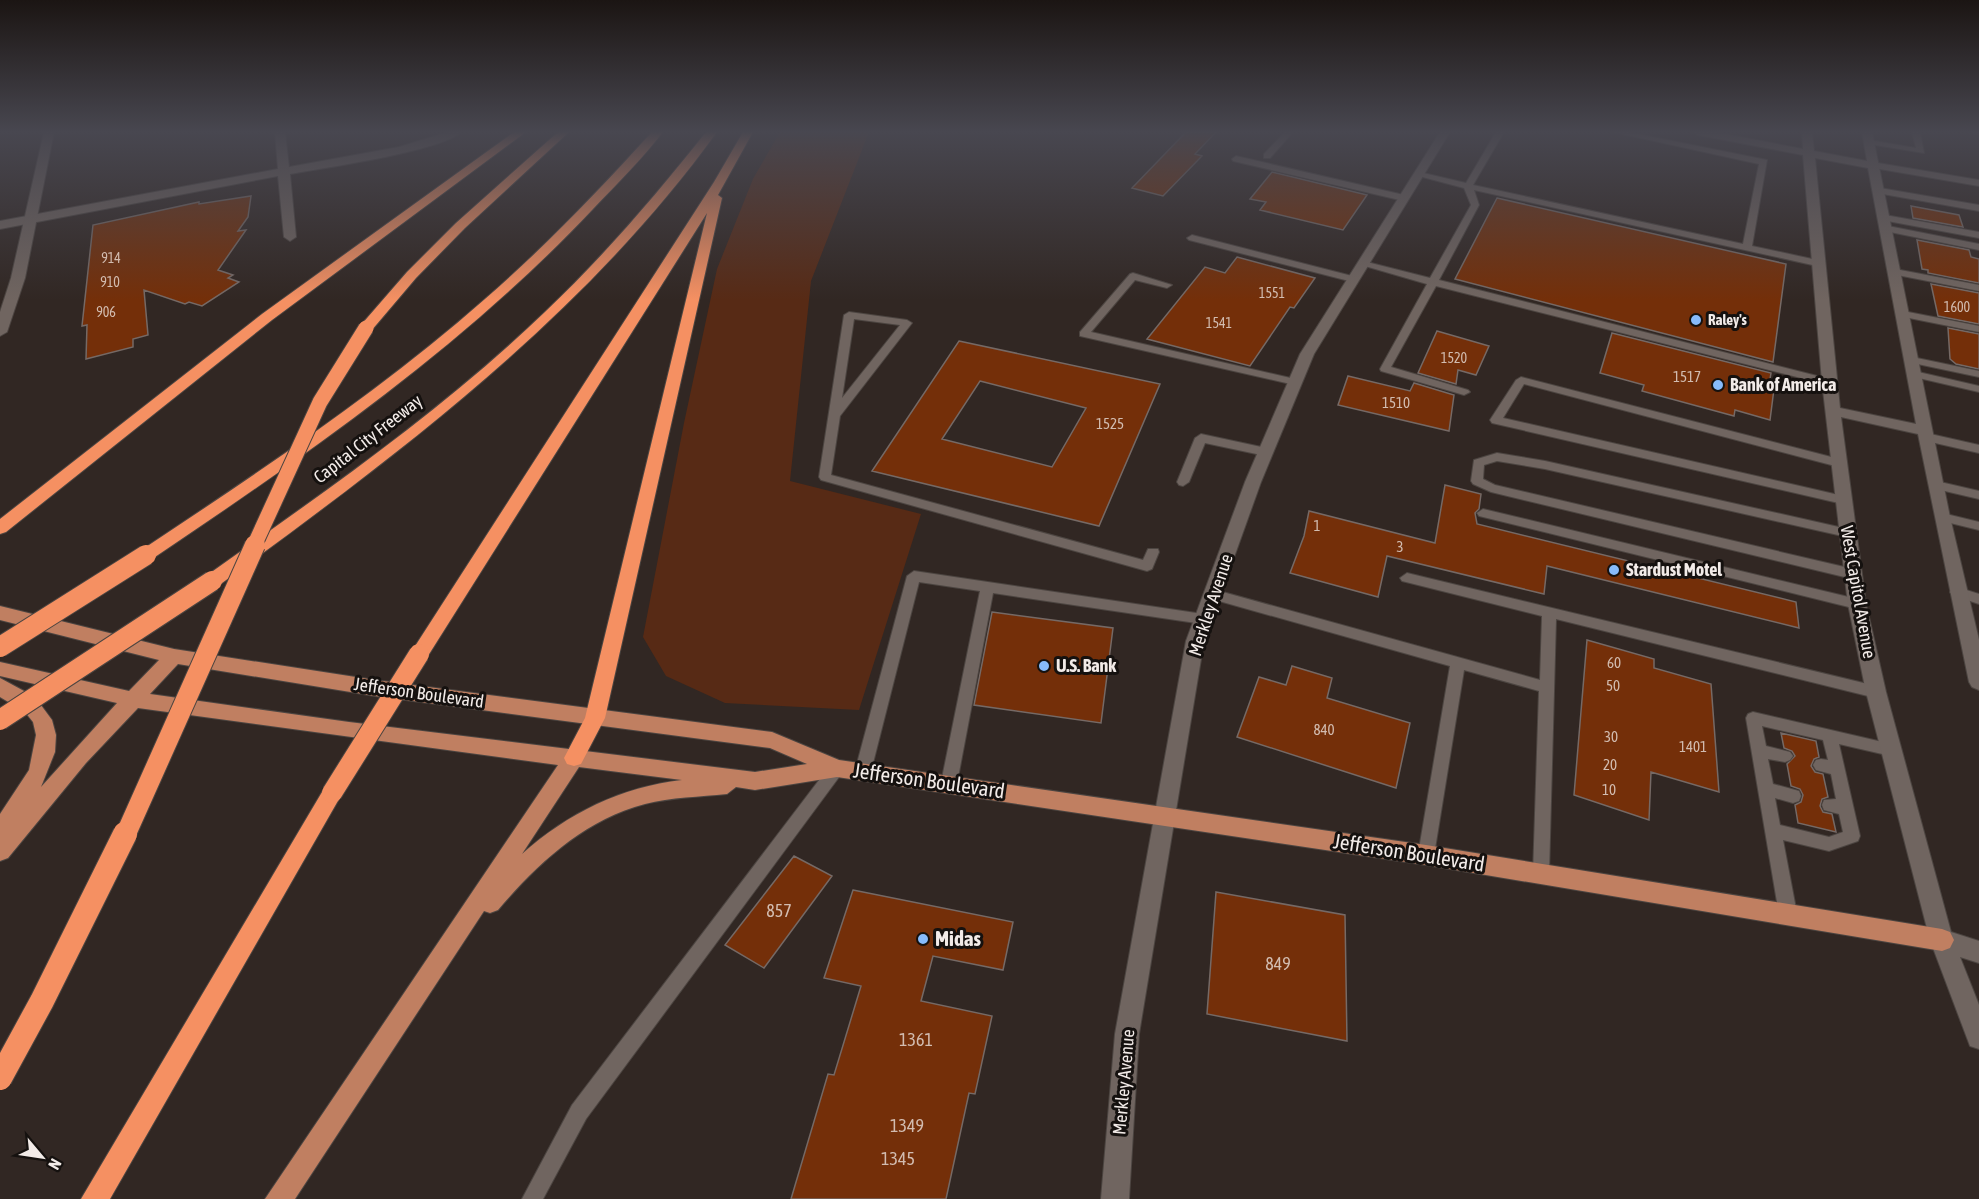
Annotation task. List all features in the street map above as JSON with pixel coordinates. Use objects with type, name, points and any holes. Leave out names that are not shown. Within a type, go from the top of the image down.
[{"type":"highway","points":[[0,528],[267,317],[444,188]]},
{"type":"highway","points":[[0,1078],[52,987],[101,890],[300,442],[320,402],[366,328],[432,251],[502,188]]},
{"type":"highway","name":"Capital City Freeway","points":[[0,647],[146,555],[311,443],[431,352],[550,247],[605,188]]},
{"type":"highway","name":"Capital City Freeway","points":[[0,720],[212,581],[398,444],[511,350],[594,272],[666,188]]},
{"type":"highway","points":[[95,1199],[332,793],[418,654],[716,188]]},
{"type":"highway","points":[[574,758],[595,718],[719,188]]},
{"type":"main road","name":"Jefferson Boulevard","points":[[0,613],[174,656],[595,718],[772,740],[837,768]]},
{"type":"main road","points":[[0,851],[132,699],[174,656]]},
{"type":"main road","name":"Jefferson Boulevard","points":[[0,669],[132,699],[755,781],[837,768],[863,771],[1426,855],[1942,940]]},
{"type":"main road","points":[[0,686],[32,705],[42,719],[46,736],[45,757],[28,790],[0,830]]},
{"type":"main road","points":[[279,1199],[574,758]]},
{"type":"main road","points":[[431,973],[506,883],[542,849],[579,822],[614,804],[647,795],[755,781]]},
{"type":"street","points":[[0,332],[11,306],[37,188]]},
{"type":"street","points":[[0,225],[198,188]]},
{"type":"street","points":[[285,188],[290,237]]},
{"type":"street","name":"Merkley Avenue","points":[[1115,1199],[1127,1034],[1196,641],[1266,452],[1306,354],[1411,188]]},
{"type":"street","name":"West Capitol Avenue","points":[[1812,188],[1829,381],[1857,604],[1876,692],[1942,940],[1979,1037]]},
{"type":"street","points":[[1879,188],[1957,592],[1979,682]]},
{"type":"street","points":[[1833,411],[1926,434]]},
{"type":"street","name":"Jefferson Boulevard","points":[[1942,940],[1979,952]]},
{"type":"lane","points":[[1361,188],[1404,198]]},
{"type":"lane","points":[[1464,392],[1385,369],[1475,204],[1469,188]]},
{"type":"lane","points":[[1477,188],[1817,263]]},
{"type":"lane","points":[[1748,248],[1759,188]]},
{"type":"lane","points":[[1880,191],[1979,208]]},
{"type":"lane","points":[[1886,224],[1979,235]]},
{"type":"lane","points":[[1886,224],[1979,247]]},
{"type":"lane","points":[[1192,238],[1353,279]]},
{"type":"lane","points":[[1363,264],[1829,381]]},
{"type":"lane","points":[[1895,272],[1979,288]]},
{"type":"lane","points":[[1167,285],[1133,276],[1084,334],[1295,382]]},
{"type":"lane","points":[[1903,314],[1979,329]]},
{"type":"lane","points":[[834,417],[907,323],[849,315],[825,477],[1147,566],[1153,552]]},
{"type":"lane","points":[[1913,367],[1979,374]]},
{"type":"lane","points":[[1913,367],[1979,389]]},
{"type":"lane","points":[[1839,463],[1521,380],[1496,420],[1843,500]]},
{"type":"lane","points":[[1926,434],[1979,449]]},
{"type":"lane","points":[[1183,482],[1201,438],[1266,452]]},
{"type":"lane","points":[[1847,533],[1536,463],[1497,457],[1478,463],[1476,471],[1477,481],[1491,488],[1853,574]]},
{"type":"lane","points":[[1936,485],[1979,495]]},
{"type":"lane","points":[[1483,513],[1857,604]]},
{"type":"lane","points":[[1942,517],[1979,526]]},
{"type":"lane","points":[[863,771],[914,576],[1203,619]]},
{"type":"lane","points":[[1407,578],[1876,692]]},
{"type":"lane","points":[[948,783],[987,587]]},
{"type":"lane","points":[[1957,592],[1979,599]]},
{"type":"lane","points":[[1212,594],[1546,687]]},
{"type":"lane","points":[[1541,874],[1549,612]]},
{"type":"lane","points":[[1426,855],[1458,662]]},
{"type":"lane","points":[[1788,914],[1753,718],[1891,750]]},
{"type":"lane","points":[[1773,830],[1829,844],[1852,836],[1846,808],[1829,767],[1830,735]]},
{"type":"lane","points":[[1759,751],[1785,756]]},
{"type":"lane","points":[[532,1199],[579,1112],[837,768]]},
{"type":"lane","points":[[1766,789],[1793,796]]},
{"type":"lane","points":[[1830,804],[1846,808]]},
{"type":"shaded area","points":[[749,188],[847,188],[811,281],[790,481],[921,514],[859,710],[725,703],[666,676],[643,637],[684,423],[717,269]]},
{"type":"building","points":[[1132,188],[1171,188],[1163,196]]},
{"type":"building","points":[[1259,188],[1338,188],[1367,195],[1343,230],[1260,210],[1266,202],[1250,199]]},
{"type":"building","points":[[251,196],[248,217],[238,231],[246,230],[218,270],[233,275],[228,278],[239,282],[202,306],[189,302],[185,304],[144,290],[148,335],[133,339],[133,347],[86,359],[87,325],[82,326],[93,225],[199,202],[199,204]]},
{"type":"building","name":"Raley's","points":[[1497,198],[1786,264],[1773,362],[1455,279]]},
{"type":"building","points":[[1911,206],[1959,215],[1963,227],[1913,218]]},
{"type":"building","points":[[1917,240],[1969,250],[1971,257],[1979,259],[1979,283],[1928,273],[1928,270],[1922,269]]},
{"type":"building","points":[[1237,257],[1315,278],[1294,308],[1290,307],[1250,366],[1147,339],[1205,267],[1225,273]]},
{"type":"building","points":[[1931,284],[1979,293],[1979,324],[1938,316]]},
{"type":"building","points":[[1948,328],[1979,334],[1979,369],[1956,364],[1950,359]]},
{"type":"building","points":[[1437,331],[1489,346],[1476,375],[1458,370],[1456,384],[1418,373]]},
{"type":"building","points":[[1612,333],[1771,373],[1770,379],[1775,381],[1770,420],[1735,410],[1734,416],[1642,391],[1644,385],[1600,373]]},
{"type":"building","points":[[959,341],[1160,384],[1099,526],[872,471]],"holes":[[[980,381],[1086,408],[1052,467],[942,439]]]},
{"type":"building","points":[[1348,376],[1410,391],[1414,383],[1454,395],[1449,431],[1338,405]]},
{"type":"building","points":[[1445,485],[1481,494],[1479,509],[1475,513],[1477,524],[1796,602],[1799,628],[1547,566],[1544,594],[1387,556],[1378,597],[1290,573],[1304,536],[1309,511],[1435,543]]},
{"type":"building","name":"U.S. Bank","points":[[992,612],[1113,628],[1101,723],[974,705]]},
{"type":"building","points":[[1587,640],[1654,659],[1654,668],[1711,684],[1719,792],[1651,772],[1649,820],[1574,795]]},
{"type":"building","points":[[1292,666],[1332,678],[1327,698],[1410,723],[1396,788],[1237,737],[1259,677],[1286,685]]},
{"type":"building","points":[[1781,733],[1816,741],[1819,757],[1814,759],[1811,766],[1815,772],[1823,774],[1828,797],[1822,799],[1820,806],[1823,812],[1832,814],[1836,832],[1798,823],[1795,805],[1801,802],[1803,795],[1800,789],[1791,786],[1787,764],[1795,756],[1792,751],[1784,748]]},
{"type":"building","points":[[794,856],[832,876],[764,968],[725,945]]},
{"type":"building","points":[[853,890],[1013,922],[1003,970],[933,956],[921,1001],[992,1016],[975,1094],[969,1093],[946,1199],[791,1199],[828,1074],[834,1075],[861,986],[824,978]]},
{"type":"building","points":[[1216,892],[1345,915],[1347,1041],[1207,1014]]},
{"type":"place","name":"Raley's","points":[[1696,320]]},
{"type":"place","name":"Bank of America","points":[[1718,385]]},
{"type":"place","name":"Stardust Motel","points":[[1614,570]]},
{"type":"place","name":"U.S. Bank","points":[[1044,666]]},
{"type":"place","name":"Midas","points":[[923,939]]}]
